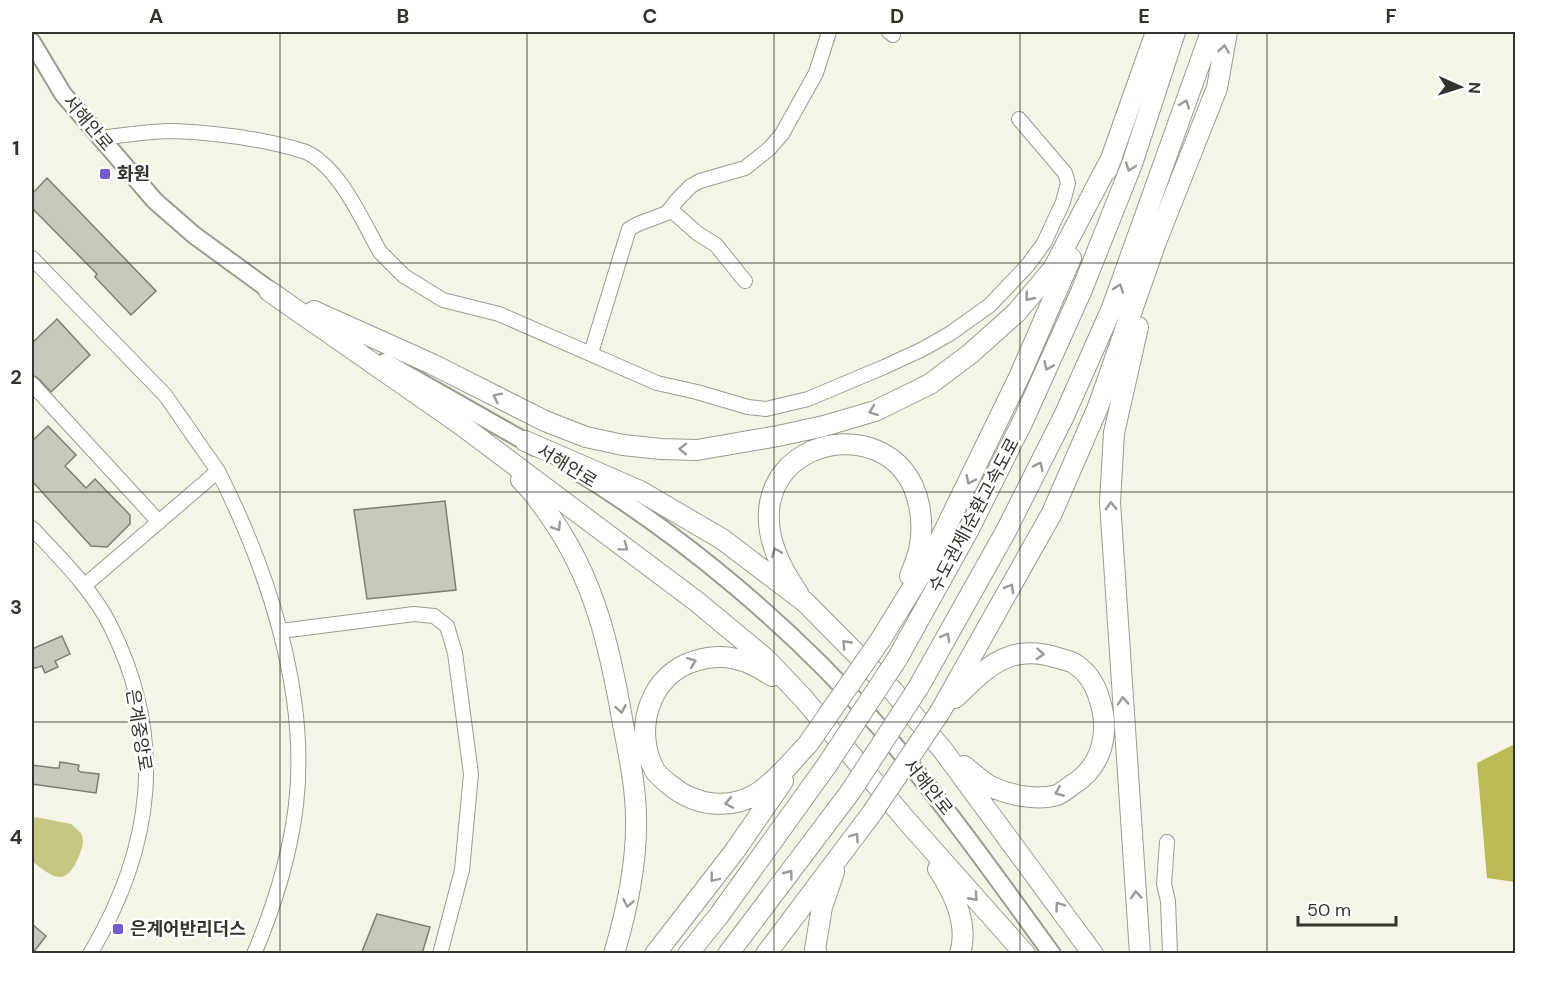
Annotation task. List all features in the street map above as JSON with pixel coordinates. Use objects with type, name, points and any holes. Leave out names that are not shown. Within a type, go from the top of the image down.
[{"type":"highway","points":[[655,954],[734,852],[885,631],[932,556],[1020,375],[1112,157],[1155,32]]},
{"type":"highway","name":"수도권제1순환고속도로","points":[[688,954],[720,914],[827,765],[897,659],[968,531],[1018,431],[1081,292],[1132,164],[1175,32]]},
{"type":"highway","name":"수도권제1순환고속도로","points":[[728,954],[851,791],[918,688],[1006,531],[1064,416],[1112,308],[1211,32]]},
{"type":"highway","points":[[766,954],[872,813],[940,712],[1052,513],[1098,407],[1156,242],[1218,88],[1227,32]]},
{"type":"highway","points":[[269,291],[432,364],[546,421],[586,437],[623,446],[697,450],[824,426],[875,411],[930,384],[970,354],[1016,313],[1053,269],[1112,157]]},
{"type":"highway","points":[[1140,954],[1110,502],[1114,433],[1156,242]]},
{"type":"highway","points":[[269,291],[460,424],[696,601],[766,659],[803,698],[907,821],[1025,954]]},
{"type":"highway","points":[[460,424],[531,489],[579,564],[600,616],[615,676],[636,819],[633,876],[615,954]]},
{"type":"highway","points":[[525,441],[640,491],[722,539],[805,602],[893,691],[942,749],[1093,954]]},
{"type":"highway","points":[[805,602],[790,581],[773,545],[770,503],[777,482],[786,467],[802,455],[819,447],[839,444],[859,446],[891,459],[906,473],[916,493],[921,516],[920,549],[885,631]]},
{"type":"highway","points":[[940,712],[988,666],[1013,654],[1045,653],[1074,663],[1091,678],[1105,716],[1104,738],[1100,755],[1081,780],[1057,795],[1037,797],[1016,794],[989,785],[942,749]]},
{"type":"highway","points":[[803,698],[763,670],[742,659],[706,657],[687,663],[663,681],[649,706],[644,726],[654,770],[684,796],[701,802],[720,804],[741,800],[759,792],[808,744]]},
{"type":"highway","points":[[907,821],[956,900],[962,926],[960,954]]},
{"type":"highway","points":[[817,954],[815,949],[822,907],[838,860]]},
{"type":"main road","name":"서해안로","points":[[32,42],[63,94],[155,201],[194,235],[269,291],[405,374],[604,488],[669,534],[797,640],[880,729],[952,817],[1052,954]]},
{"type":"street","points":[[591,353],[626,234],[638,224],[671,210],[691,186],[700,181],[745,168],[769,149],[782,134],[816,73],[829,32]]},
{"type":"street","points":[[101,138],[174,131],[242,138],[316,156],[339,181],[380,252],[404,276],[443,300],[499,314],[657,383],[748,407],[766,409],[808,399],[923,349],[951,333],[990,305],[1028,265],[1052,228],[1068,183],[1065,173],[1019,119]]},
{"type":"street","points":[[671,210],[697,233],[716,245],[745,281]]},
{"type":"street","points":[[32,258],[165,395],[218,471],[240,514],[281,631],[293,695],[298,743],[296,804],[288,851],[254,954]]},
{"type":"street","points":[[32,384],[159,522]]},
{"type":"street","points":[[84,586],[218,471]]},
{"type":"street","name":"은계중앙로","points":[[32,528],[84,586],[111,626],[126,663],[139,708],[146,753],[147,794],[141,831],[118,902],[90,954]]},
{"type":"street","points":[[281,631],[414,614],[434,615],[447,626],[455,653],[471,774],[462,870],[440,954]]},
{"type":"street","points":[[1167,842],[1164,884],[1168,902],[1170,954]]},
{"type":"green space","points":[[35,817],[71,824],[81,833],[83,842],[79,856],[69,873],[64,876],[58,877],[46,872],[32,861],[32,826]]},
{"type":"shaded area","points":[[1515,744],[1515,882],[1487,878],[1477,763]]},
{"type":"building","points":[[47,178],[156,291],[131,315],[95,277],[97,274],[32,208],[32,194]]},
{"type":"building","points":[[57,319],[90,355],[51,392],[32,375],[32,343]]},
{"type":"building","points":[[48,426],[76,455],[65,466],[86,488],[95,479],[130,515],[130,524],[107,547],[91,546],[32,481],[32,441]]},
{"type":"building","points":[[445,501],[456,590],[367,599],[354,510]]},
{"type":"building","points":[[62,636],[70,654],[55,661],[58,667],[45,673],[42,666],[32,669],[32,649]]},
{"type":"building","points":[[60,762],[79,765],[78,770],[81,772],[99,774],[96,793],[32,784],[32,765],[59,768]]},
{"type":"building","points":[[377,914],[430,927],[422,954],[361,954]]},
{"type":"building","points":[[32,924],[46,936],[32,954]]},
{"type":"place","name":"화원","points":[[105,174]]},
{"type":"place","name":"은계어반리더스","points":[[118,929]]}]
